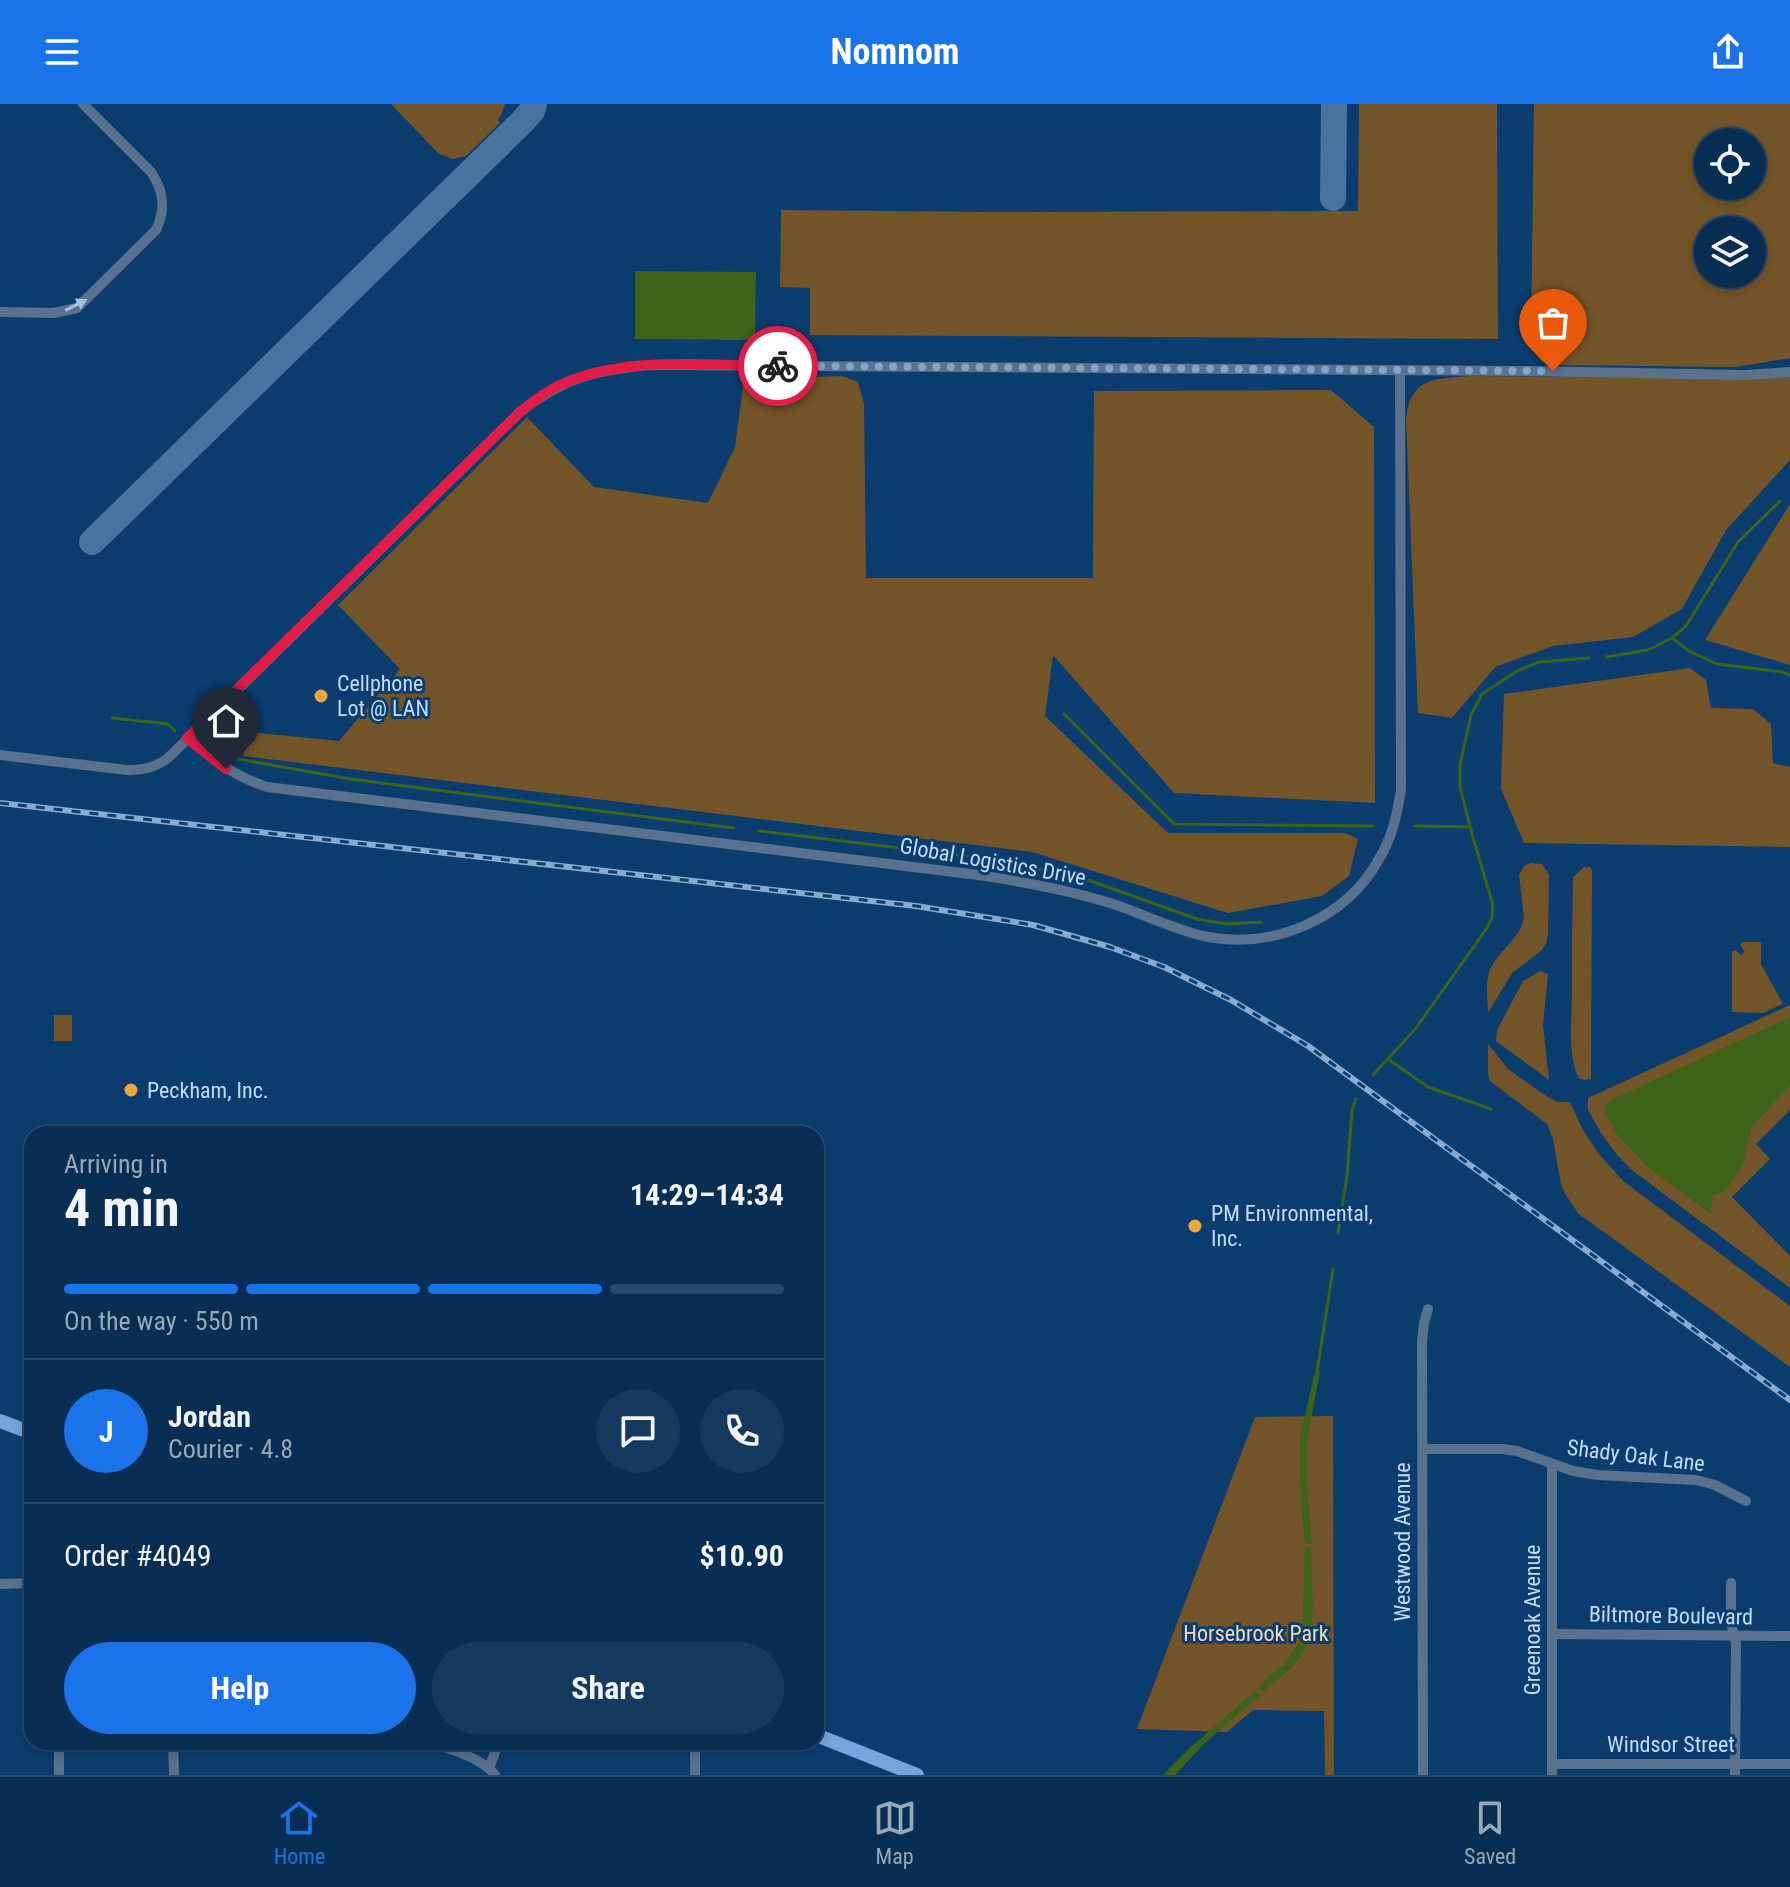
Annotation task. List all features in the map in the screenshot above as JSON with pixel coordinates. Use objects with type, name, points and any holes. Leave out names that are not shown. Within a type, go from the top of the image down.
[{"type":"main road","points":[[0,1421],[24,1430]]},
{"type":"main road","points":[[824,1738],[917,1775]]},
{"type":"street","points":[[0,312],[54,313],[77,308],[156,230],[160,221],[162,196],[159,184],[151,172],[83,104]]},
{"type":"street","points":[[0,755],[127,770],[155,767],[168,758],[520,412],[542,394],[587,374],[651,365],[1745,375],[1790,372]]},
{"type":"street","name":"Global Logistics Drive","points":[[187,738],[226,769],[245,780],[267,787],[986,876],[1111,903],[1207,937],[1268,938],[1299,929],[1342,903],[1366,880],[1390,838],[1398,812],[1401,790],[1400,371]]},
{"type":"street","name":"Westwood Avenue","points":[[1423,1775],[1422,1340],[1428,1309]]},
{"type":"street","name":"Shady Oak Lane","points":[[1423,1449],[1503,1449],[1573,1471],[1696,1480],[1715,1485],[1746,1501]]},
{"type":"street","name":"Greenoak Avenue","points":[[1552,1465],[1552,1770]]},
{"type":"street","points":[[0,1584],[24,1583]]},
{"type":"street","points":[[1731,1583],[1731,1623],[1736,1643],[1735,1770]]},
{"type":"street","name":"Biltmore Boulevard","points":[[1552,1634],[1790,1636]]},
{"type":"street","points":[[59,1750],[59,1775]]},
{"type":"street","points":[[173,1750],[174,1775]]},
{"type":"street","points":[[448,1750],[492,1771],[497,1750]]},
{"type":"street","points":[[695,1750],[695,1775]]},
{"type":"street","name":"Windsor Street","points":[[1552,1770],[1735,1770],[1790,1764]]},
{"type":"green space","points":[[391,104],[505,104],[498,120],[500,123],[466,156],[453,159],[439,154]]},
{"type":"green space","points":[[1359,104],[1497,104],[1498,339],[810,335],[810,288],[780,287],[781,210],[1358,211]]},
{"type":"green space","points":[[1534,104],[1790,104],[1790,358],[1735,367],[1550,365],[1536,355],[1533,346]]},
{"type":"green space","points":[[842,376],[858,382],[864,403],[866,578],[1093,578],[1094,391],[1331,390],[1374,427],[1375,803],[1174,793],[1053,655],[1045,716],[1168,833],[1345,833],[1358,839],[1349,876],[1322,896],[1228,913],[1032,852],[243,756],[249,732],[339,741],[400,669],[338,605],[527,417],[594,487],[708,503],[735,447],[744,379]]},
{"type":"green space","points":[[1470,376],[1790,376],[1790,460],[1726,530],[1682,609],[1633,637],[1553,646],[1495,667],[1452,718],[1418,713],[1406,418],[1413,395],[1419,387],[1436,380]]},
{"type":"green space","points":[[1790,504],[1790,665],[1705,640]]},
{"type":"green space","points":[[1690,668],[1706,680],[1711,708],[1753,709],[1771,724],[1773,763],[1790,767],[1790,847],[1524,843],[1501,789],[1504,694]]},
{"type":"green space","points":[[1530,863],[1542,864],[1549,874],[1546,943],[1541,951],[1512,973],[1488,1013],[1489,973],[1524,918],[1519,875]]},
{"type":"green space","points":[[1584,867],[1591,867],[1592,871],[1591,1079],[1584,1080],[1579,1078],[1575,1069],[1571,1035],[1573,877]]},
{"type":"green space","points":[[1742,942],[1761,942],[1761,964],[1783,1004],[1763,1013],[1732,1012],[1732,952],[1735,950],[1741,955],[1745,952],[1740,945]]},
{"type":"green space","points":[[1540,971],[1548,974],[1543,1025],[1549,1080],[1496,1041],[1497,1030],[1523,981]]},
{"type":"green space","points":[[1790,1005],[1790,1110],[1756,1144],[1770,1159],[1732,1197],[1790,1256],[1790,1288],[1633,1171],[1601,1133],[1588,1110],[1588,1098]]},
{"type":"green space","points":[[54,1015],[72,1015],[72,1041],[54,1041]]},
{"type":"green space","points":[[1488,1044],[1508,1069],[1546,1096],[1558,1102],[1570,1102],[1599,1154],[1623,1181],[1790,1306],[1790,1367],[1579,1214],[1561,1184],[1553,1139],[1547,1124],[1490,1081]]},
{"type":"green space","name":"Horsebrook Park","points":[[1333,1416],[1334,1775],[1325,1775],[1324,1711],[1253,1710],[1227,1732],[1137,1729],[1255,1417]]},
{"type":"shaded area","points":[[635,271],[756,272],[755,340],[635,339]]},
{"type":"shaded area","points":[[1790,1017],[1790,1085],[1751,1128],[1743,1165],[1725,1192],[1713,1195],[1710,1213],[1650,1169],[1618,1136],[1604,1109],[1609,1101]]},
{"type":"shaded area","points":[[1316,1368],[1320,1372],[1307,1441],[1312,1544],[1305,1543],[1300,1435]]},
{"type":"shaded area","points":[[1305,1547],[1311,1547],[1313,1604],[1310,1634],[1300,1658],[1263,1692],[1259,1687],[1285,1664],[1302,1638]]},
{"type":"shaded area","points":[[1255,1691],[1259,1696],[1204,1744],[1175,1775],[1163,1775],[1192,1746]]},
{"type":"waterway","points":[[1606,657],[1648,650],[1672,638],[1686,626],[1738,542],[1780,501]]},
{"type":"waterway","points":[[1672,638],[1689,651],[1717,664],[1790,675]]},
{"type":"waterway","points":[[1373,1075],[1416,1028],[1492,917],[1493,905],[1460,787],[1460,765],[1471,715],[1482,694],[1517,671],[1539,662],[1589,658]]},
{"type":"waterway","points":[[1064,714],[1174,824],[1373,826]]},
{"type":"waterway","points":[[112,718],[168,724],[175,731]]},
{"type":"waterway","points":[[238,759],[350,779],[733,828]]},
{"type":"waterway","points":[[1415,826],[1470,827]]},
{"type":"waterway","points":[[759,831],[999,860],[1088,880],[1197,919],[1227,924],[1262,922]]},
{"type":"waterway","points":[[1388,1059],[1428,1087],[1491,1109]]},
{"type":"waterway","points":[[1338,1233],[1347,1176],[1352,1110],[1356,1099]]},
{"type":"waterway","points":[[1317,1372],[1333,1269]]},
{"type":"taxiway","points":[[92,542],[521,123],[534,104]]},
{"type":"taxiway","points":[[1333,198],[1334,104]]},
{"type":"railway","points":[[0,803],[916,906],[1033,925],[1110,947],[1164,967],[1231,1000],[1308,1046],[1790,1400]]},
{"type":"way so far","points":[[778,366],[1553,371]]},
{"type":"place","name":"Cellphone Lot @ LAN","points":[[321,696]]},
{"type":"place","name":"Peckham, Inc.","points":[[131,1090]]},
{"type":"place","name":"PM Environmental, Inc.","points":[[1195,1226]]},
{"type":"route","points":[[226,769],[187,738],[542,394],[587,374],[614,369],[651,365],[778,366]]}]
